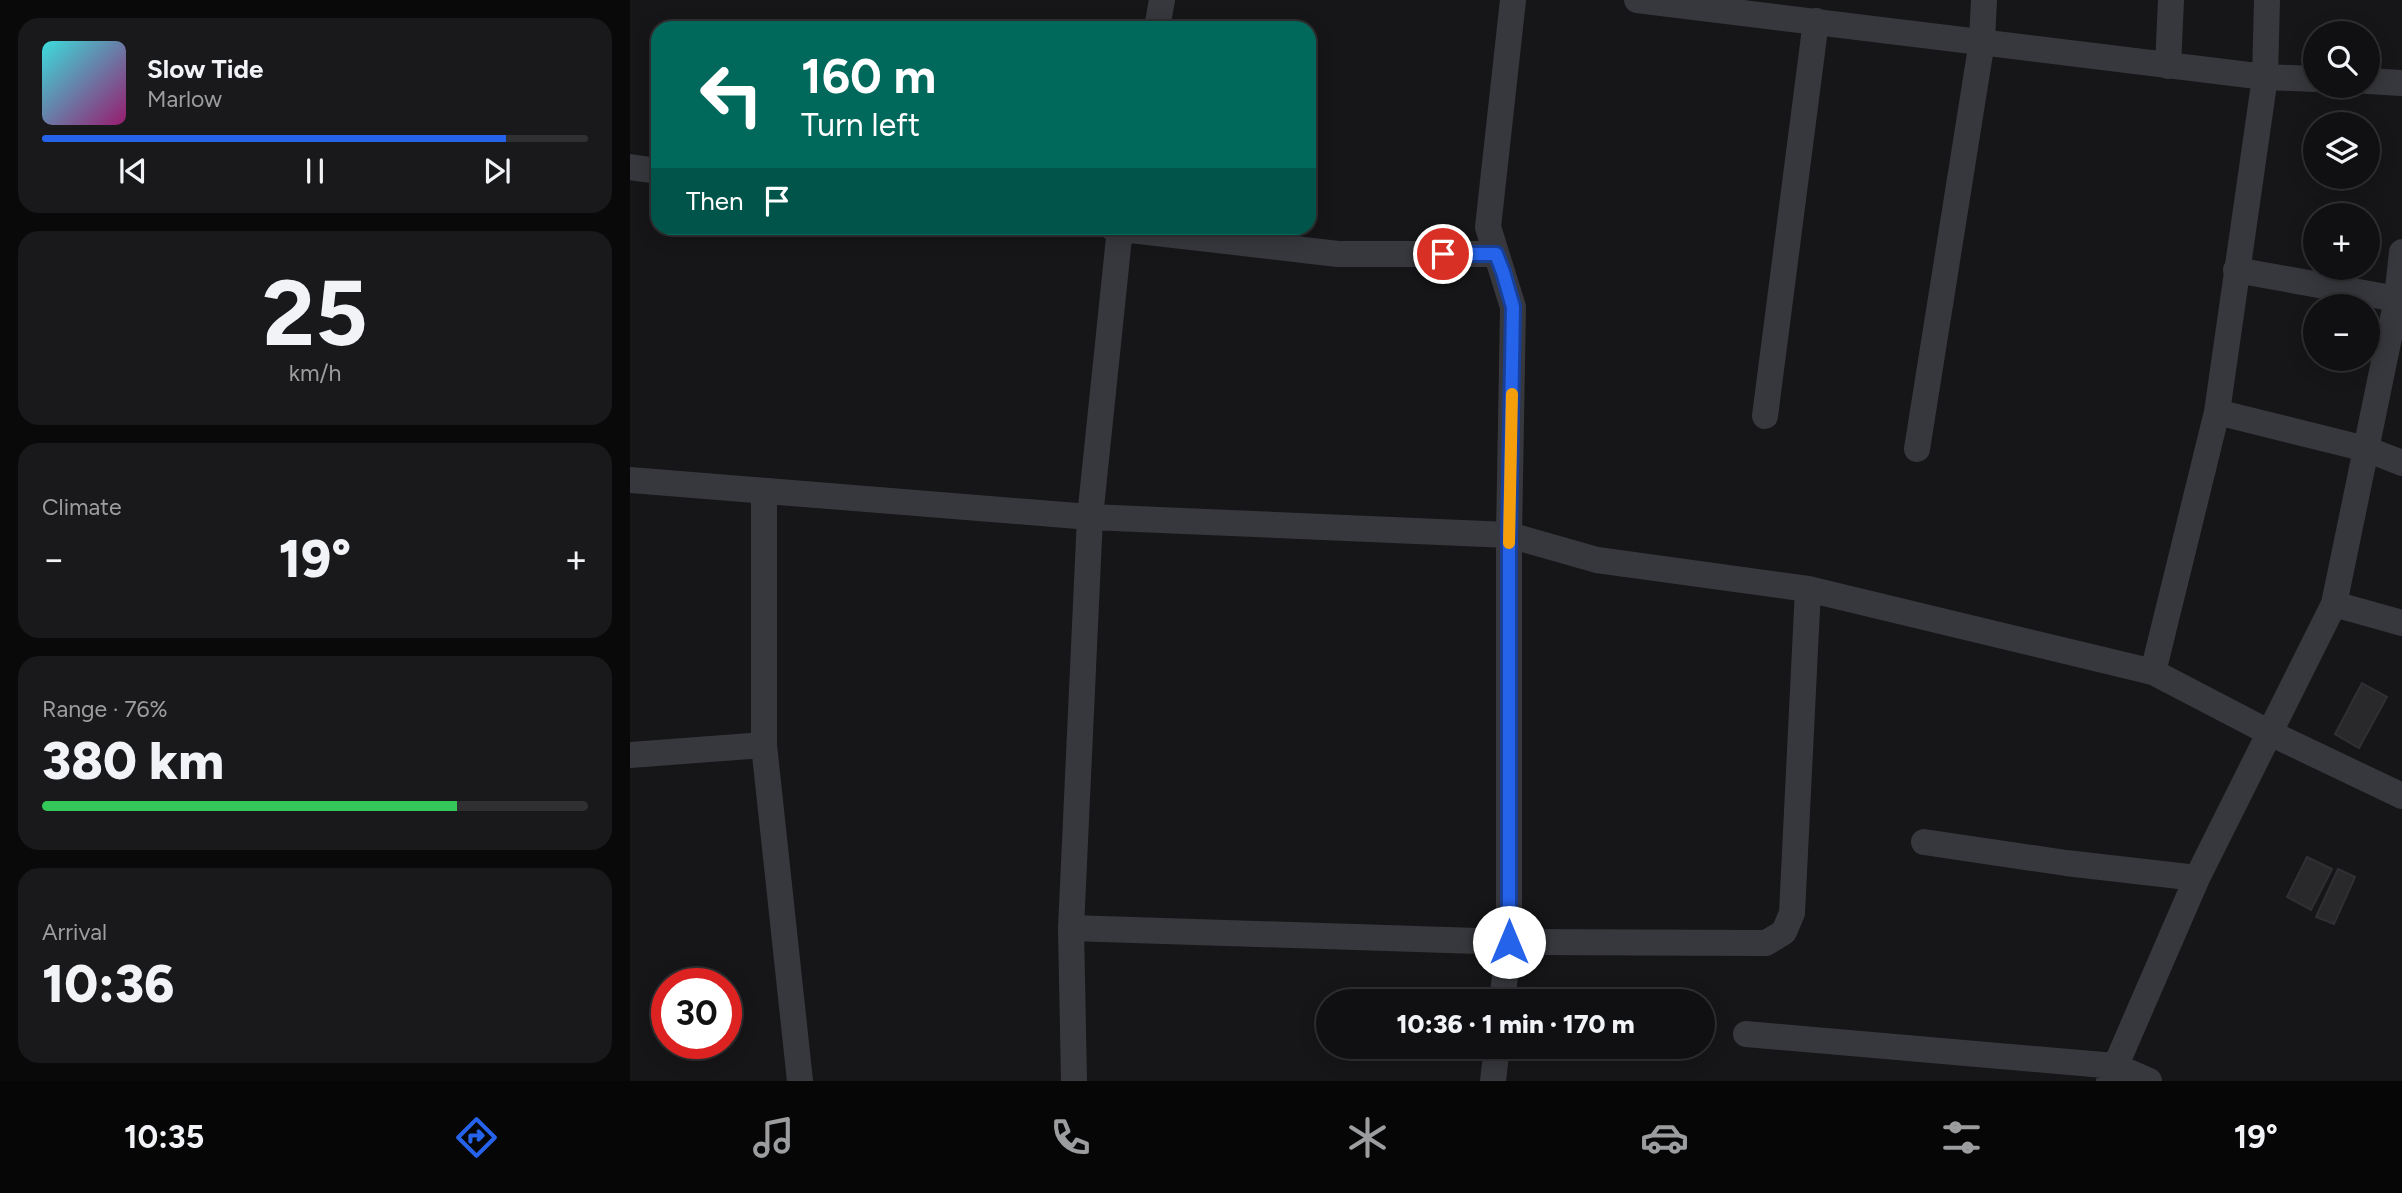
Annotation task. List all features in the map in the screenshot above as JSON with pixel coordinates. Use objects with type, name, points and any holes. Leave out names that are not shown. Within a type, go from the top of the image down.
[{"type":"street","points":[[1158,21],[1162,0]]},
{"type":"street","points":[[1503,989],[1509,942],[1509,535],[1513,307],[1488,227],[1513,0]]},
{"type":"street","points":[[1637,0],[1677,2],[2168,66],[2303,79]]},
{"type":"street","points":[[1917,449],[1982,41],[1984,0]]},
{"type":"street","points":[[2168,66],[2171,0]]},
{"type":"street","points":[[2153,671],[2217,412],[2265,77],[2267,0]]},
{"type":"street","points":[[1765,416],[1816,21]]},
{"type":"street","points":[[2380,82],[2402,83]]},
{"type":"street","points":[[630,167],[651,170]]},
{"type":"street","points":[[1074,1081],[1071,928],[1090,517],[1119,235]]},
{"type":"street","points":[[1179,235],[1338,254],[1496,254]]},
{"type":"street","points":[[2112,1074],[2197,878],[2334,604],[2400,300],[2402,252]]},
{"type":"street","points":[[2236,270],[2400,300]]},
{"type":"street","points":[[2217,412],[2366,449],[2402,463]]},
{"type":"street","points":[[630,480],[1090,517],[1509,535],[1597,560],[1808,589],[2153,671],[2270,733],[2402,796]]},
{"type":"street","points":[[764,491],[764,745],[800,1081]]},
{"type":"street","points":[[1071,928],[1509,942],[1766,943],[1784,932],[1792,913],[1808,589]]},
{"type":"street","points":[[2334,604],[2402,623]]},
{"type":"street","points":[[630,755],[764,745]]},
{"type":"street","points":[[1924,842],[2066,863],[2197,878]]},
{"type":"street","points":[[1746,1034],[2112,1074],[2149,1081]]},
{"type":"street","points":[[1493,1081],[1496,1059]]},
{"type":"building","points":[[2362,683],[2387,697],[2359,748],[2335,734]]},
{"type":"building","points":[[2307,857],[2332,869],[2311,910],[2287,897]]},
{"type":"building","points":[[2338,869],[2355,877],[2334,924],[2316,917]]},
{"type":"slow traffic","points":[[1509,543],[1512,394]]},
{"type":"route","points":[[1443,254],[1496,254],[1513,307],[1509,535],[1509,942]]}]
